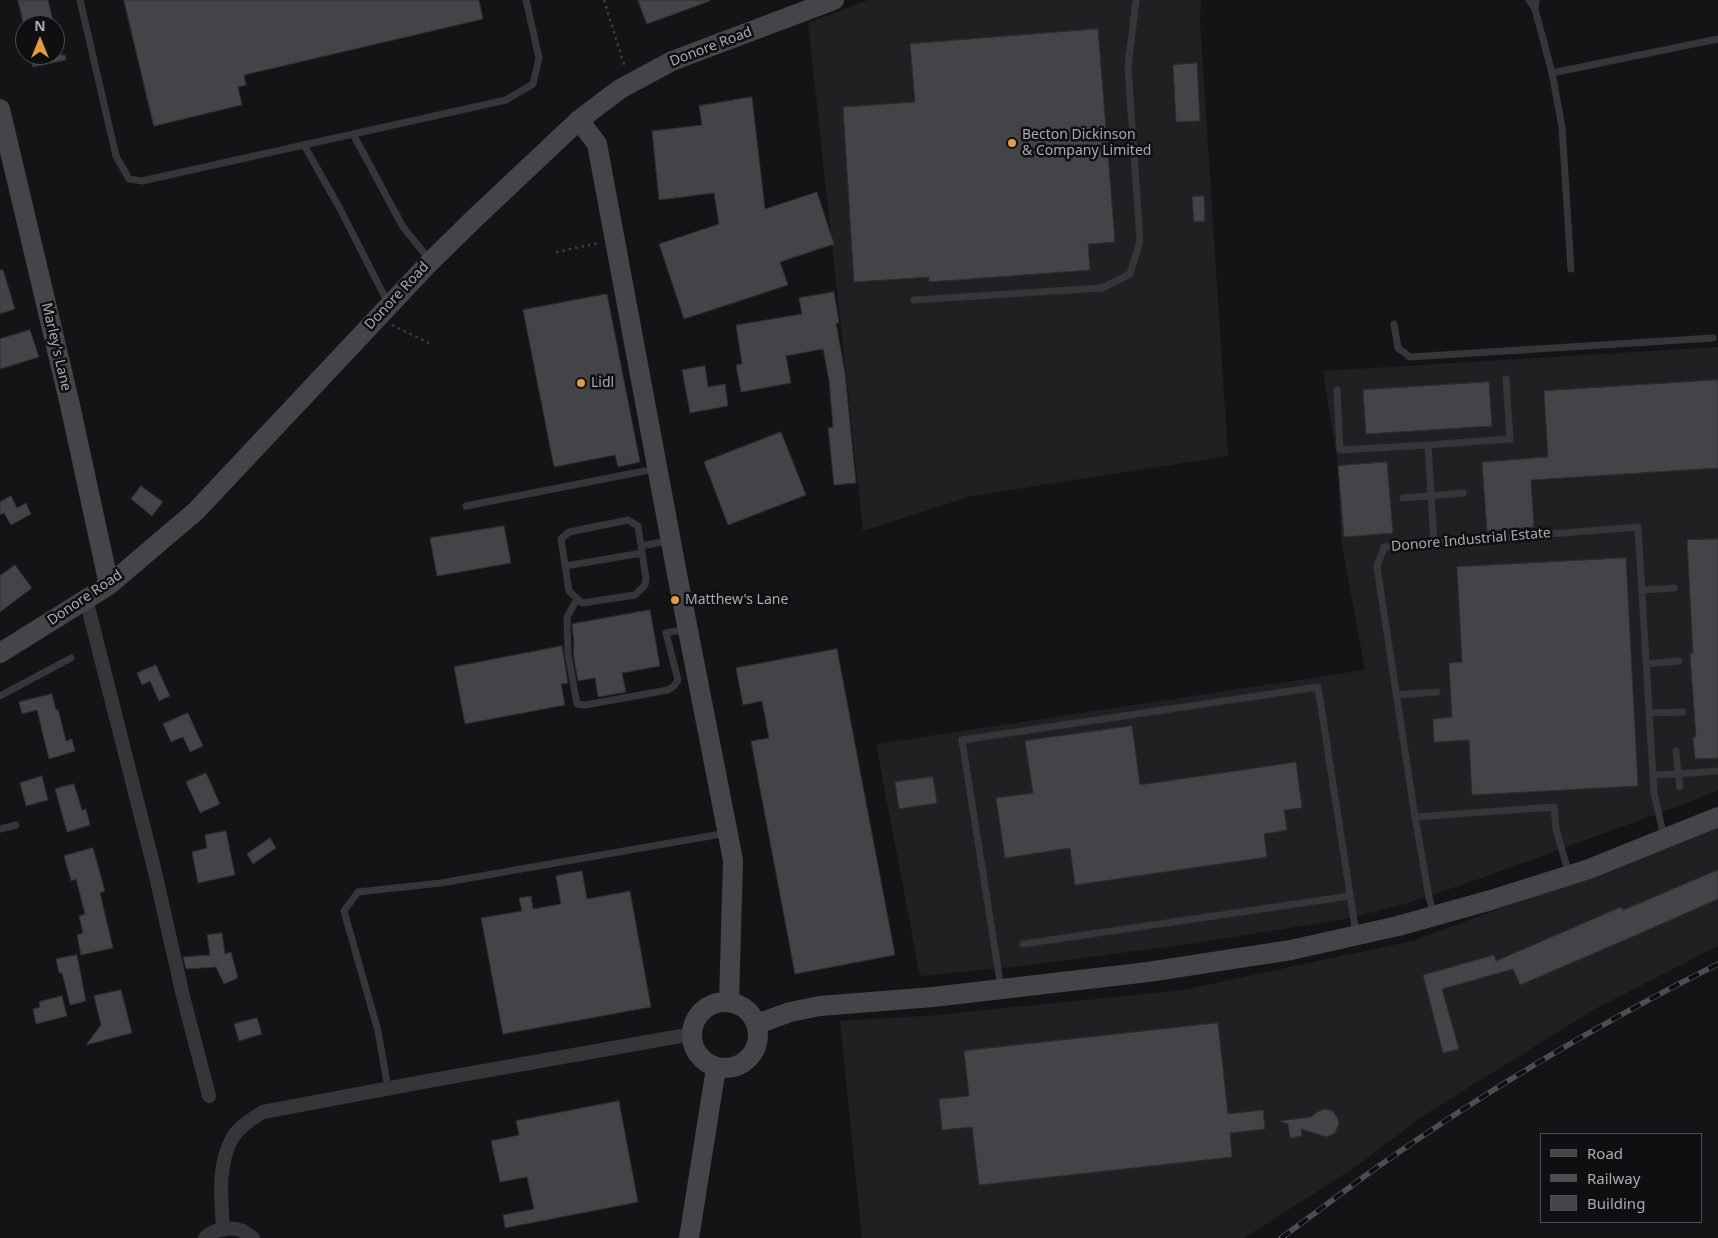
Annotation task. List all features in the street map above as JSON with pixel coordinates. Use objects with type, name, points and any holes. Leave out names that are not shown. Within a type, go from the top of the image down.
[{"type":"street","name":"Donore Road","points":[[0,653],[109,585],[196,511],[431,261],[579,120],[630,84],[672,61],[834,0]]},
{"type":"street","name":"Marley's Lane","points":[[0,109],[3,133],[70,405],[109,585]]},
{"type":"street","points":[[579,120],[597,144],[732,860],[729,1002]]},
{"type":"street","points":[[86,599],[209,1096]]},
{"type":"street","points":[[757,1024],[790,1012],[820,1006],[934,997],[1148,972],[1291,950],[1356,936],[1490,900],[1569,875],[1718,817]]},
{"type":"street","points":[[729,1002],[743,1006],[750,1012],[757,1024],[759,1036],[756,1051],[747,1061],[732,1068],[716,1068],[706,1063],[699,1056],[694,1048],[692,1034],[695,1021],[705,1008],[716,1003],[729,1002]]},
{"type":"street","points":[[223,1228],[222,1178],[225,1158],[234,1137],[246,1124],[263,1112],[611,1047],[692,1034]]},
{"type":"street","points":[[689,1238],[716,1068]]},
{"type":"street","points":[[205,1238],[209,1234],[223,1228],[242,1230],[253,1238]]},
{"type":"lane","points":[[80,0],[116,156],[129,179],[142,181],[506,100],[533,84],[538,58],[526,0]]},
{"type":"lane","points":[[914,300],[1102,288],[1130,274],[1140,241],[1128,67],[1136,0]]},
{"type":"lane","points":[[1529,0],[1535,10],[1552,73],[1562,127],[1571,269]]},
{"type":"lane","points":[[1535,10],[1536,0]]},
{"type":"lane","points":[[1552,73],[1718,39]]},
{"type":"lane","points":[[352,134],[403,227],[431,261]]},
{"type":"lane","points":[[304,145],[339,207],[384,312]]},
{"type":"lane","points":[[1394,324],[1398,348],[1410,357],[1713,338]]},
{"type":"lane","points":[[1337,390],[1340,450],[1510,440],[1506,379]]},
{"type":"lane","points":[[1428,445],[1434,543]]},
{"type":"lane","points":[[466,506],[658,469]]},
{"type":"lane","points":[[1404,498],[1463,493]]},
{"type":"lane","points":[[628,520],[638,526],[646,579],[645,585],[635,596],[582,603],[569,591],[566,566],[562,539],[569,532],[628,520]]},
{"type":"lane","name":"Donore Industrial Estate","points":[[1434,916],[1415,817],[1377,567],[1384,547],[1638,527],[1654,793],[1664,839]]},
{"type":"lane","points":[[566,566],[642,550],[671,541]]},
{"type":"lane","points":[[1642,590],[1674,588]]},
{"type":"lane","points":[[577,600],[567,617],[568,654],[578,704],[585,705],[668,690],[674,686],[678,680],[666,633],[688,629]]},
{"type":"lane","points":[[0,696],[71,658]]},
{"type":"lane","points":[[1647,664],[1679,661]]},
{"type":"lane","points":[[1001,989],[962,740],[1318,687],[1356,936]]},
{"type":"lane","points":[[1396,695],[1437,692]]},
{"type":"lane","points":[[1650,713],[1683,712]]},
{"type":"lane","points":[[1676,751],[1680,787]]},
{"type":"lane","points":[[1654,775],[1718,771]]},
{"type":"lane","points":[[1415,817],[1554,807],[1556,829],[1569,875]]},
{"type":"lane","points":[[0,829],[16,825]]},
{"type":"lane","points":[[388,1088],[378,1032],[344,911],[358,892],[440,883],[727,833]]},
{"type":"lane","points":[[1023,944],[1350,896]]},
{"type":"path","points":[[604,0],[630,84]]},
{"type":"path","points":[[556,252],[615,240]]},
{"type":"path","points":[[384,312],[431,344]]},
{"type":"shaded area","points":[[868,0],[1201,0],[1200,21],[1228,456],[972,496],[863,531],[808,23]]},
{"type":"shaded area","points":[[1718,347],[1718,790],[1479,879],[1405,904],[1345,919],[1190,944],[1013,967],[920,976],[876,744],[1365,670],[1341,539],[1338,466],[1323,371]]},
{"type":"shaded area","points":[[1718,826],[1718,946],[1595,1009],[1426,1114],[1354,1168],[1244,1238],[862,1238],[840,1021],[927,1016],[1183,990],[1416,940]]},
{"type":"building","points":[[18,0],[48,0],[52,15],[22,15]]},
{"type":"building","points":[[124,0],[479,0],[483,19],[244,75],[246,85],[238,87],[242,105],[154,126]]},
{"type":"building","points":[[638,0],[710,0],[710,1],[647,24]]},
{"type":"building","name":"Becton Dickinson & Company Limited","points":[[1098,29],[1115,242],[1088,244],[1090,270],[929,282],[929,277],[854,282],[843,107],[915,102],[910,44]]},
{"type":"building","points":[[1197,63],[1200,121],[1176,122],[1173,65]]},
{"type":"building","points":[[752,97],[765,209],[817,192],[834,244],[780,262],[788,285],[684,319],[659,244],[719,224],[714,193],[659,200],[652,131],[702,125],[699,106]]},
{"type":"building","points":[[1204,196],[1205,221],[1194,222],[1192,197]]},
{"type":"building","points":[[0,270],[3,270],[15,309],[0,314]]},
{"type":"building","points":[[834,292],[839,323],[836,323],[845,373],[856,483],[834,485],[828,428],[833,427],[829,380],[823,349],[786,356],[791,383],[741,392],[736,365],[742,364],[736,325],[802,314],[799,298]]},
{"type":"building","name":"Lidl","points":[[607,294],[640,462],[618,467],[615,455],[554,467],[523,310]]},
{"type":"building","points":[[30,330],[39,357],[0,369],[0,339]]},
{"type":"building","points":[[705,366],[708,387],[725,384],[728,406],[690,413],[682,370]]},
{"type":"building","points":[[1718,380],[1718,468],[1531,480],[1534,527],[1487,531],[1482,462],[1548,457],[1544,391]]},
{"type":"building","points":[[1489,382],[1492,426],[1366,434],[1363,390]]},
{"type":"building","points":[[781,432],[806,495],[728,525],[704,462]]},
{"type":"building","points":[[1387,462],[1393,533],[1344,537],[1338,466]]},
{"type":"building","points":[[141,486],[163,502],[152,516],[131,499]]},
{"type":"building","points":[[11,496],[17,508],[26,503],[31,514],[11,525],[4,513],[0,515],[0,502]]},
{"type":"building","points":[[504,526],[511,563],[437,576],[430,538]]},
{"type":"building","points":[[1718,539],[1718,758],[1695,759],[1693,737],[1696,737],[1690,654],[1693,653],[1687,540]]},
{"type":"building","points":[[1626,558],[1638,786],[1472,795],[1469,740],[1434,742],[1433,719],[1452,717],[1449,663],[1462,662],[1457,567]]},
{"type":"building","points":[[15,565],[32,588],[0,612],[0,576]]},
{"type":"building","points":[[650,610],[660,666],[622,673],[626,692],[598,697],[595,678],[578,681],[573,653],[572,624]]},
{"type":"building","points":[[562,646],[568,683],[561,684],[565,705],[465,724],[454,667]]},
{"type":"building","points":[[837,649],[895,955],[795,974],[751,741],[769,738],[762,701],[743,705],[736,668]]},
{"type":"building","points":[[156,665],[170,696],[159,701],[150,681],[142,685],[137,673]]},
{"type":"building","points":[[52,694],[66,741],[72,739],[75,751],[49,759],[37,710],[22,714],[19,702]]},
{"type":"building","points":[[188,713],[203,746],[190,752],[183,737],[171,742],[163,724]]},
{"type":"building","points":[[1132,726],[1140,785],[1296,762],[1302,808],[1284,810],[1287,830],[1264,834],[1267,857],[1075,885],[1070,848],[1005,858],[996,798],[1033,793],[1025,741]]},
{"type":"building","points":[[206,773],[220,804],[200,813],[186,782]]},
{"type":"building","points":[[42,776],[48,800],[26,806],[20,783]]},
{"type":"building","points":[[933,777],[937,803],[899,809],[895,782]]},
{"type":"building","points":[[74,784],[82,810],[86,809],[90,825],[67,832],[55,789]]},
{"type":"building","points":[[226,831],[235,875],[198,883],[192,852],[207,848],[205,835]]},
{"type":"building","points":[[270,838],[276,848],[253,864],[247,854]]},
{"type":"building","points":[[93,848],[105,891],[100,893],[113,948],[81,955],[77,935],[83,933],[79,916],[85,914],[76,879],[71,881],[64,856]]},
{"type":"building","points":[[1718,870],[1718,899],[1634,936],[1520,985],[1513,969],[1442,989],[1459,1049],[1443,1053],[1423,975],[1494,955],[1496,961],[1621,907],[1623,910]]},
{"type":"building","points":[[582,871],[587,899],[630,891],[651,1007],[503,1034],[481,918],[522,911],[519,898],[531,896],[533,909],[561,904],[556,876]]},
{"type":"building","points":[[222,933],[225,954],[231,952],[238,978],[224,984],[216,967],[186,969],[183,957],[210,955],[207,935]]},
{"type":"building","points":[[77,955],[86,1001],[70,1005],[62,973],[59,973],[56,959]]},
{"type":"building","points":[[121,990],[132,1033],[86,1045],[101,1025],[94,996]]},
{"type":"building","points":[[62,996],[67,1016],[36,1024],[33,1009],[40,1007],[39,1002]]},
{"type":"building","points":[[257,1018],[262,1034],[239,1041],[234,1024]]},
{"type":"building","points":[[1218,1023],[1228,1114],[1263,1110],[1265,1129],[1230,1133],[1232,1157],[979,1185],[972,1127],[942,1130],[939,1099],[969,1096],[964,1051]]},
{"type":"building","points":[[619,1101],[638,1202],[505,1228],[503,1215],[534,1209],[527,1177],[500,1182],[491,1141],[519,1135],[516,1121]]},
{"type":"building","points":[[1324,1109],[1333,1111],[1339,1124],[1335,1133],[1327,1137],[1301,1129],[1302,1136],[1290,1138],[1288,1124],[1279,1121],[1311,1117]]},
{"type":"railway","points":[[1281,1238],[1376,1168],[1458,1112],[1586,1034],[1718,964]]},
{"type":"place","name":"Becton Dickinson & Company Limited","points":[[1012,143]]},
{"type":"place","name":"Lidl","points":[[581,383]]},
{"type":"place","name":"Matthew's Lane","points":[[675,600]]}]
